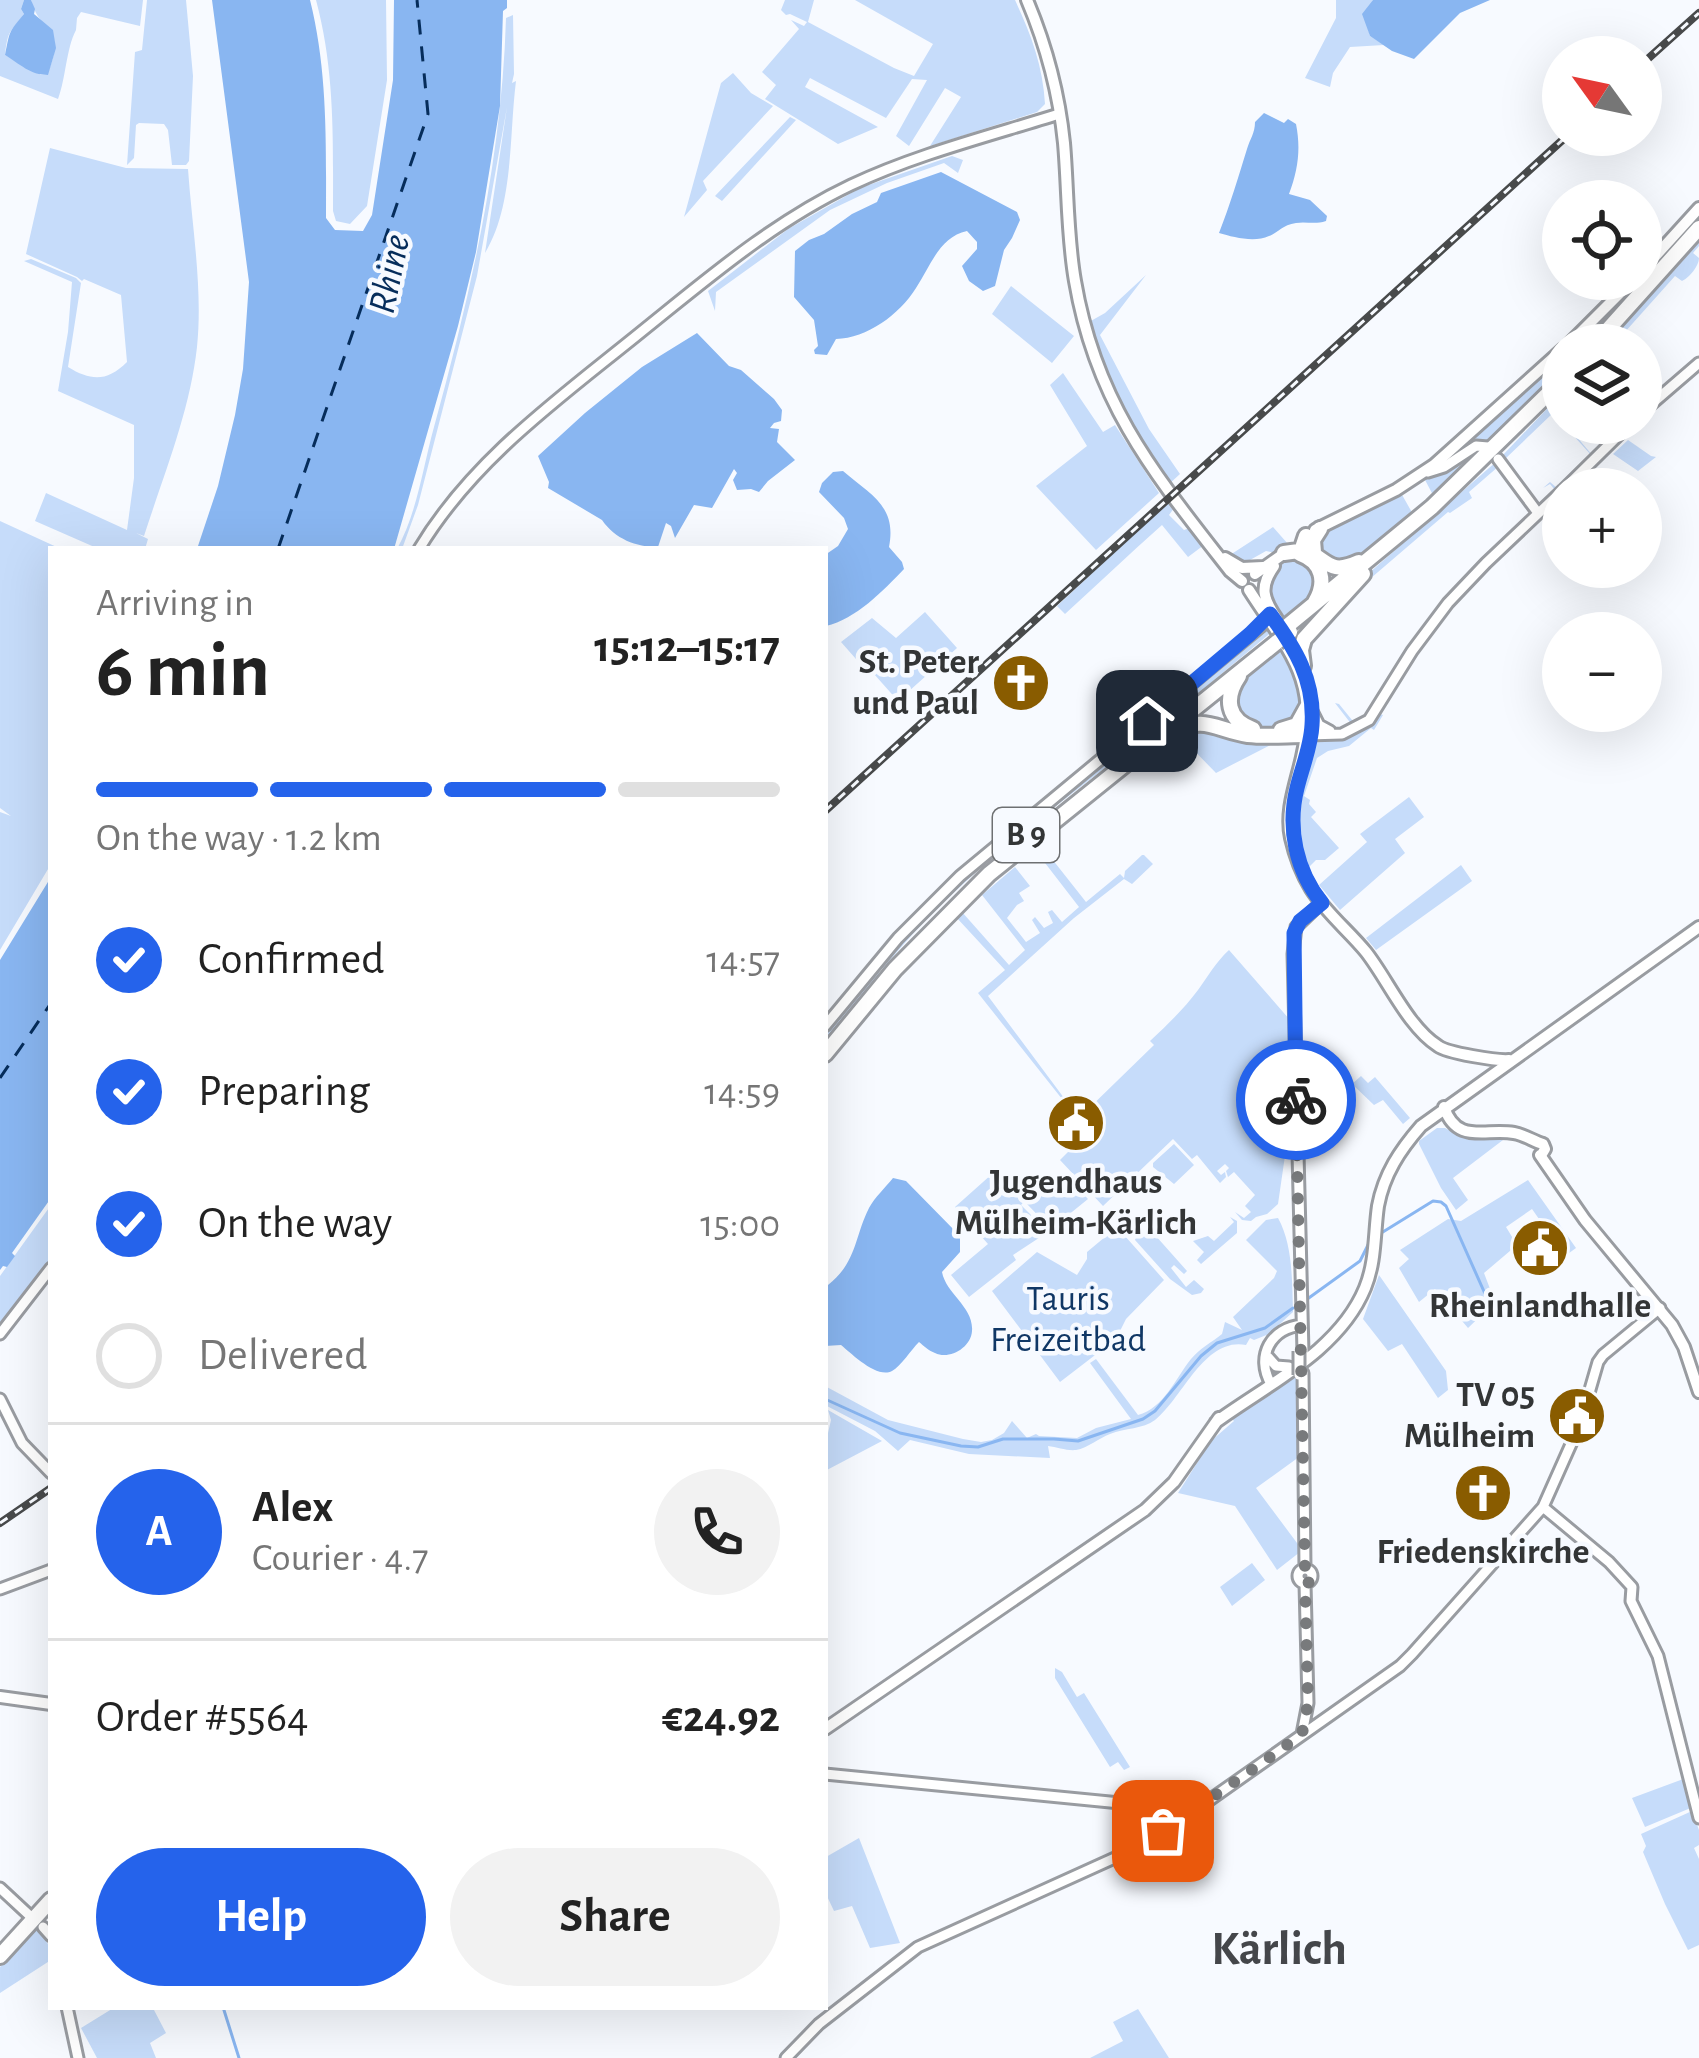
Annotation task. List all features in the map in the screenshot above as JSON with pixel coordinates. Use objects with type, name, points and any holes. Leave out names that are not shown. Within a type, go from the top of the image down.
[{"type":"highway","points":[[1617,324],[1699,232]]},
{"type":"highway","name":"B 9","points":[[1308,614],[1542,402]]},
{"type":"highway","name":"B 9","points":[[828,1046],[902,952],[986,870],[1276,626],[1308,614],[1365,572],[1480,470],[1542,404]]},
{"type":"highway","points":[[1300,548],[1327,566],[1344,568],[1384,548]]},
{"type":"highway","points":[[1300,548],[1322,577],[1321,590],[1308,614]]},
{"type":"highway","name":"B 9","points":[[1303,666],[1304,639],[1365,572]]},
{"type":"highway","name":"B 9","points":[[828,1047],[954,907],[1025,843],[1246,667],[1276,626]]},
{"type":"highway","points":[[1246,667],[1229,697],[1240,724],[1255,730],[1286,729],[1310,709]]},
{"type":"highway","points":[[1152,742],[1198,723],[1251,735],[1311,736]]},
{"type":"highway","points":[[0,1959],[48,1907]]},
{"type":"main road","points":[[1027,0],[1044,46],[1059,114],[1075,281],[1099,373],[1135,445],[1230,571],[1251,581]]},
{"type":"main road","points":[[1662,249],[1699,208]]},
{"type":"main road","points":[[1588,324],[1613,300]]},
{"type":"main road","points":[[1251,581],[1422,473],[1542,368]]},
{"type":"main road","points":[[1203,535],[1251,581],[1297,664],[1310,709]]},
{"type":"main road","points":[[1222,556],[1244,568],[1300,548]]},
{"type":"main road","points":[[1300,548],[1264,583],[1263,594],[1276,626],[1303,666],[1310,709],[1311,736],[1290,814],[1290,831],[1303,873],[1434,1044],[1449,1052],[1478,1055],[1496,1069]]},
{"type":"main road","points":[[828,1727],[1160,1498],[1216,1422],[1304,1351],[1338,1330],[1355,1307],[1367,1281],[1383,1187],[1409,1139],[1432,1120],[1444,1118],[1496,1069],[1699,927]]},
{"type":"main road","points":[[1496,1069],[1643,967]]},
{"type":"main road","points":[[1449,1113],[1477,1134],[1518,1135],[1537,1149],[1586,1220],[1660,1308],[1678,1336],[1699,1392]]},
{"type":"main road","points":[[1409,1139],[1449,1113]]},
{"type":"main road","points":[[1271,1381],[1297,1372],[1304,1351]]},
{"type":"main road","points":[[0,1697],[48,1704]]},
{"type":"street","points":[[421,546],[454,497],[507,443],[681,300],[788,220],[878,173],[1059,114]]},
{"type":"street","points":[[1662,394],[1699,363]]},
{"type":"street","points":[[1584,468],[1609,444]]},
{"type":"street","points":[[1422,473],[1444,467],[1476,446],[1487,447]]},
{"type":"street","points":[[1498,459],[1538,513]]},
{"type":"street","points":[[1311,736],[1347,732],[1372,718],[1436,619],[1480,568],[1542,509]]},
{"type":"street","points":[[828,1022],[898,938],[950,886],[1250,634],[1276,626]]},
{"type":"street","points":[[1310,709],[1319,724],[1311,736]]},
{"type":"street","points":[[1304,1351],[1294,936],[1300,921],[1322,903]]},
{"type":"street","points":[[0,1334],[48,1272]]},
{"type":"street","points":[[828,1774],[1189,1809],[1209,1801],[1412,1654],[1543,1508],[1580,1424],[1603,1355],[1660,1308]]},
{"type":"street","points":[[1271,1381],[1271,1346],[1300,1328]]},
{"type":"street","points":[[1271,1381],[1264,1364],[1267,1346],[1282,1331],[1300,1328]]},
{"type":"street","points":[[1268,1358],[1275,1366],[1297,1372],[1302,1401],[1305,1569],[1312,1576],[1305,1584],[1308,1703],[1302,1734]]},
{"type":"street","points":[[0,1399],[22,1443],[48,1470]]},
{"type":"street","points":[[1543,1508],[1632,1587],[1631,1601],[1658,1656],[1699,1818]]},
{"type":"street","points":[[0,1587],[48,1569]]},
{"type":"street","points":[[786,2058],[819,2024],[918,1947],[1105,1864],[1163,1831],[1189,1809]]},
{"type":"street","points":[[0,1888],[29,1915]]},
{"type":"street","points":[[68,2010],[78,2058]]},
{"type":"green space","points":[[0,0],[24,0],[24,14],[9,36],[5,55],[47,75],[54,38],[31,0],[143,0],[140,26],[81,12],[58,99],[0,76]]},
{"type":"green space","points":[[147,0],[186,0],[193,76],[186,165],[172,165],[164,124],[139,123],[134,158],[127,165],[135,52],[142,50]]},
{"type":"green space","points":[[316,0],[386,0],[387,80],[367,206],[350,224],[336,221],[333,211],[330,79]]},
{"type":"green space","points":[[785,0],[814,0],[808,22],[914,76],[933,44],[855,0],[1015,0],[1035,50],[1045,104],[1037,112],[930,146],[961,97],[945,88],[909,146],[896,136],[927,80],[912,79],[886,118],[810,78],[805,87],[878,127],[838,144],[765,99],[776,85],[762,72],[799,29],[791,20],[804,26],[807,22],[781,10]]},
{"type":"green space","points":[[1336,0],[1373,0],[1365,17],[1370,36],[1384,45],[1350,47],[1330,87],[1305,78],[1336,18]]},
{"type":"green space","points":[[513,15],[512,83],[516,81],[501,214],[485,253],[507,107],[477,276],[418,505],[403,546],[398,546],[419,490],[472,275],[498,122],[506,18]]},
{"type":"green space","points":[[733,73],[751,93],[773,106],[703,181],[707,190],[684,217],[721,83]]},
{"type":"green space","points":[[790,117],[796,120],[722,201],[715,196]]},
{"type":"green space","points":[[50,148],[126,168],[188,169],[198,280],[197,347],[168,466],[144,536],[136,533],[148,539],[146,546],[92,546],[35,521],[46,493],[127,530],[134,425],[58,391],[72,282],[24,261],[31,259],[81,283],[68,367],[84,375],[113,373],[127,362],[121,295],[26,254]]},
{"type":"green space","points":[[952,156],[963,160],[958,173],[944,163],[830,210],[716,292],[715,311],[708,291],[788,229],[860,188]]},
{"type":"green space","points":[[1699,213],[1699,223],[1662,264],[1662,255]]},
{"type":"green space","points":[[1699,241],[1693,253],[1699,261],[1690,275],[1682,281],[1675,276],[1662,291],[1662,282]]},
{"type":"green space","points":[[1146,275],[1100,335],[1149,429],[1180,474],[1168,485],[1112,393],[1089,322]]},
{"type":"green space","points":[[1011,286],[1074,336],[1052,363],[992,314]]},
{"type":"green space","points":[[1619,300],[1630,300],[1608,324],[1595,324]]},
{"type":"green space","points":[[1646,300],[1654,300],[1632,324],[1625,324]]},
{"type":"green space","points":[[1063,373],[1103,432],[1115,425],[1159,493],[1096,550],[1036,486],[1087,446],[1050,385]]},
{"type":"green space","points":[[1542,373],[1542,394],[1490,446],[1484,443],[1440,466]]},
{"type":"green space","points":[[1542,414],[1542,424],[1505,459],[1536,503],[1542,503],[1538,506],[1501,457]]},
{"type":"green space","points":[[1624,444],[1634,444],[1656,457],[1642,468],[1634,468],[1613,454]]},
{"type":"green space","points":[[1476,450],[1481,453],[1434,497],[1424,478],[1446,471]]},
{"type":"green space","points":[[1497,461],[1499,466],[1469,492],[1472,498],[1448,512],[1364,584],[1307,642],[1304,655],[1319,720],[1335,728],[1347,727],[1352,725],[1335,703],[1356,721],[1376,700],[1372,709],[1360,723],[1344,729],[1336,729],[1327,726],[1318,720],[1303,655],[1304,644],[1361,580]]},
{"type":"green space","points":[[1401,493],[1414,516],[1355,561],[1324,561],[1315,539],[1321,532]]},
{"type":"green space","points":[[1172,499],[1177,504],[1169,515],[1184,530],[1193,527],[1204,545],[1188,557],[1162,525],[1065,614],[1057,606]]},
{"type":"green space","points":[[0,521],[54,546],[48,546],[48,869],[0,950],[0,812],[11,816],[0,808]]},
{"type":"green space","points":[[1273,527],[1288,544],[1276,553],[1266,551],[1250,560],[1233,561],[1230,555]]},
{"type":"green space","points":[[1296,557],[1315,567],[1317,592],[1282,625],[1268,604],[1270,575]]},
{"type":"green space","points":[[925,612],[957,648],[898,701],[841,642],[872,618],[896,638]]},
{"type":"green space","points":[[1266,626],[1274,630],[1142,740],[1137,734]]},
{"type":"green space","points":[[1284,642],[1303,707],[1289,727],[1253,728],[1234,713],[1238,681]]},
{"type":"green space","points":[[1380,714],[1374,730],[1317,758],[1304,796],[1316,812],[1311,817],[1339,848],[1306,870],[1297,843],[1296,816],[1313,748],[1322,738],[1365,728]]},
{"type":"green space","points":[[1187,727],[1282,739],[1216,773],[1176,732]]},
{"type":"green space","points":[[1135,736],[1139,741],[1003,849],[938,908],[881,972],[887,959],[877,970],[880,974],[828,1036],[828,1030],[900,941],[957,884]]},
{"type":"green space","points":[[1409,797],[1424,817],[1395,839],[1405,853],[1340,910],[1319,885],[1367,842],[1360,834]]},
{"type":"green space","points":[[1041,845],[1086,902],[1120,874],[1124,878],[1142,855],[1153,864],[1132,884],[1124,879],[1074,918],[988,996],[1066,1104],[978,993],[1005,970],[956,917],[962,912],[1009,965],[1025,950],[982,895],[1015,867],[1030,886],[1019,893],[1024,901],[1007,918],[1026,942],[1040,933],[1032,920],[1035,917],[1044,928],[1053,923],[1048,912],[1052,910],[1062,922],[1079,907],[1035,850]]},
{"type":"green space","points":[[1461,865],[1472,881],[1376,950],[1366,938]]},
{"type":"green space","points":[[1229,950],[1290,1020],[1289,1128],[1278,1204],[1267,1214],[1242,1220],[1235,1212],[1244,1218],[1251,1212],[1245,1206],[1255,1195],[1234,1172],[1228,1177],[1225,1164],[1217,1171],[1225,1172],[1220,1183],[1197,1155],[1192,1159],[1173,1139],[1103,1206],[1060,1160],[1083,1137],[1079,1132],[1087,1124],[1080,1117],[1154,1045],[1150,1041],[1187,1004]]},
{"type":"green space","points":[[1361,1076],[1368,1083],[1375,1077],[1410,1118],[1403,1124],[1383,1100],[1374,1105],[1352,1084]]},
{"type":"green space","points":[[1437,1128],[1469,1140],[1503,1140],[1453,1178],[1468,1200],[1456,1210],[1419,1144]]},
{"type":"green space","points":[[1174,1144],[1194,1165],[1174,1184],[1153,1163]]},
{"type":"green space","points":[[1005,1173],[1027,1198],[1021,1205],[1048,1232],[1013,1255],[1016,1260],[969,1297],[951,1275],[988,1244],[955,1207],[992,1174],[995,1179]]},
{"type":"green space","points":[[1068,1178],[1088,1199],[1051,1229],[1027,1204]]},
{"type":"green space","points":[[1528,1180],[1576,1248],[1565,1256],[1532,1209],[1506,1227],[1517,1245],[1484,1273],[1495,1302],[1468,1328],[1435,1289],[1419,1302],[1399,1268],[1409,1259],[1400,1250],[1448,1219],[1461,1221]]},
{"type":"green space","points":[[48,1209],[48,1267],[0,1329],[0,1276]]},
{"type":"green space","points":[[1230,1217],[1237,1221],[1237,1233],[1201,1264],[1197,1260],[1204,1252],[1193,1241],[1208,1236],[1214,1241],[1234,1222]]},
{"type":"green space","points":[[1278,1218],[1283,1229],[1293,1312],[1269,1334],[1250,1338],[1246,1345],[1218,1350],[1206,1359],[1165,1410],[1145,1425],[1076,1450],[1048,1446],[1050,1458],[969,1454],[910,1440],[898,1451],[875,1431],[828,1407],[828,1388],[888,1420],[981,1442],[1004,1433],[1012,1421],[1027,1438],[1036,1434],[1077,1438],[1131,1419],[1090,1363],[1096,1359],[1138,1415],[1155,1406],[1194,1355],[1222,1334],[1225,1322],[1242,1330],[1233,1317],[1274,1278],[1277,1271],[1246,1240],[1266,1220]]},
{"type":"green space","points":[[1147,1226],[1187,1271],[1171,1268],[1186,1287],[1194,1280],[1204,1289],[1201,1293],[1192,1295],[1170,1279],[1135,1240],[1133,1229],[1139,1233]]},
{"type":"green space","name":"Tauris Freizeitbad","points":[[1117,1227],[1164,1280],[1126,1319],[1116,1339],[1060,1382],[992,1291],[1037,1252],[1077,1275],[1087,1252]]},
{"type":"green space","points":[[1379,1275],[1446,1371],[1448,1390],[1438,1398],[1402,1344],[1388,1351],[1363,1319]]},
{"type":"green space","points":[[1296,1377],[1299,1457],[1256,1488],[1300,1547],[1277,1570],[1235,1506],[1178,1493],[1211,1441],[1232,1419]]},
{"type":"green space","points":[[828,1410],[882,1441],[828,1469]]},
{"type":"green space","points":[[1252,1563],[1265,1580],[1232,1606],[1220,1587]]},
{"type":"green space","points":[[1055,1668],[1077,1697],[1084,1693],[1130,1767],[1124,1770],[1118,1762],[1110,1767],[1055,1678]]},
{"type":"green space","points":[[1686,1778],[1693,1807],[1645,1827],[1632,1798]]},
{"type":"green space","points":[[1692,1811],[1699,1830],[1699,1845],[1694,1848],[1699,1859],[1699,1945],[1688,1950],[1643,1852],[1646,1846],[1641,1834]]},
{"type":"green space","points":[[859,1838],[900,1943],[870,1948],[852,1906],[834,1911],[828,1898],[828,1856]]},
{"type":"green space","points":[[39,1926],[48,1936],[48,1962],[0,1993],[0,1967]]},
{"type":"green space","points":[[1138,2009],[1169,2058],[1090,2058],[1123,2041],[1113,2022]]},
{"type":"green space","points":[[110,2010],[154,2010],[166,2033],[150,2043],[156,2058],[97,2058],[81,2028]]},
{"type":"water","points":[[24,0],[31,0],[34,14],[53,30],[56,48],[48,75],[30,71],[5,55],[10,33],[24,14]]},
{"type":"water","name":"Rhine","points":[[212,0],[310,0],[323,81],[326,218],[335,230],[363,231],[372,215],[393,80],[394,0],[507,0],[500,106],[476,252],[395,546],[198,546],[235,415],[249,282]]},
{"type":"water","points":[[1373,0],[1490,0],[1460,13],[1414,59],[1370,36],[1362,14]]},
{"type":"water","points":[[1264,113],[1296,124],[1298,159],[1289,194],[1310,200],[1327,216],[1326,221],[1291,224],[1257,239],[1219,233],[1255,122]]},
{"type":"water","points":[[941,172],[1017,212],[1020,220],[1004,250],[995,286],[983,291],[969,281],[962,266],[977,249],[977,242],[967,231],[957,234],[942,246],[909,298],[891,316],[870,330],[836,339],[827,355],[815,354],[814,320],[794,297],[795,251],[877,202],[881,193]]},
{"type":"water","points":[[697,333],[729,366],[741,370],[774,399],[782,410],[781,421],[770,428],[779,429],[777,442],[795,460],[759,492],[737,490],[734,469],[712,508],[694,505],[675,538],[666,523],[658,546],[620,537],[602,520],[548,488],[538,456],[642,367]]},
{"type":"water","points":[[843,471],[880,503],[889,521],[889,547],[904,569],[858,611],[828,625],[828,553],[848,529],[844,518],[819,492],[833,472]]},
{"type":"water","points":[[48,882],[48,1202],[12,1253],[15,1256],[0,1270],[0,960]]},
{"type":"water","points":[[893,1178],[906,1181],[960,1236],[960,1252],[942,1272],[969,1315],[972,1331],[964,1347],[953,1354],[941,1355],[919,1342],[886,1373],[841,1345],[828,1346],[828,1285],[845,1267],[877,1196]]},
{"type":"waterway","points":[[1378,1235],[1433,1201],[1441,1202],[1486,1296]]},
{"type":"waterway","points":[[1306,1300],[1360,1261],[1370,1241]]},
{"type":"waterway","points":[[828,1400],[900,1433],[961,1446],[978,1447],[1003,1439],[1078,1441],[1143,1419],[1217,1343],[1265,1328],[1293,1308]]},
{"type":"waterway","points":[[224,2010],[239,2058]]},
{"type":"ferry route","points":[[279,546],[428,114],[417,0]]},
{"type":"ferry route","points":[[0,1078],[48,1007]]},
{"type":"railway","points":[[1662,46],[1699,13]]},
{"type":"railway","points":[[828,808],[1545,156]]},
{"type":"railway","points":[[0,1523],[48,1490]]},
{"type":"way so far","points":[[1163,1831],[1302,1734],[1307,1712],[1305,1584],[1312,1576],[1305,1569],[1296,1100]]},
{"type":"place","name":"St. Peter und Paul","points":[[1021,683]]},
{"type":"place","name":"Jugendhaus Mülheim-Kärlich","points":[[1076,1123]]},
{"type":"place","name":"Rheinlandhalle","points":[[1540,1248]]},
{"type":"place","name":"TV 05 Mülheim","points":[[1577,1416]]},
{"type":"place","name":"Friedenskirche","points":[[1483,1493]]},
{"type":"district","name":"Kärlich","points":[[1279,1950]]},
{"type":"route","points":[[1147,721],[1270,614],[1300,660],[1310,688],[1312,727],[1294,802],[1295,850],[1322,903],[1300,921],[1294,933],[1296,1100]]}]
